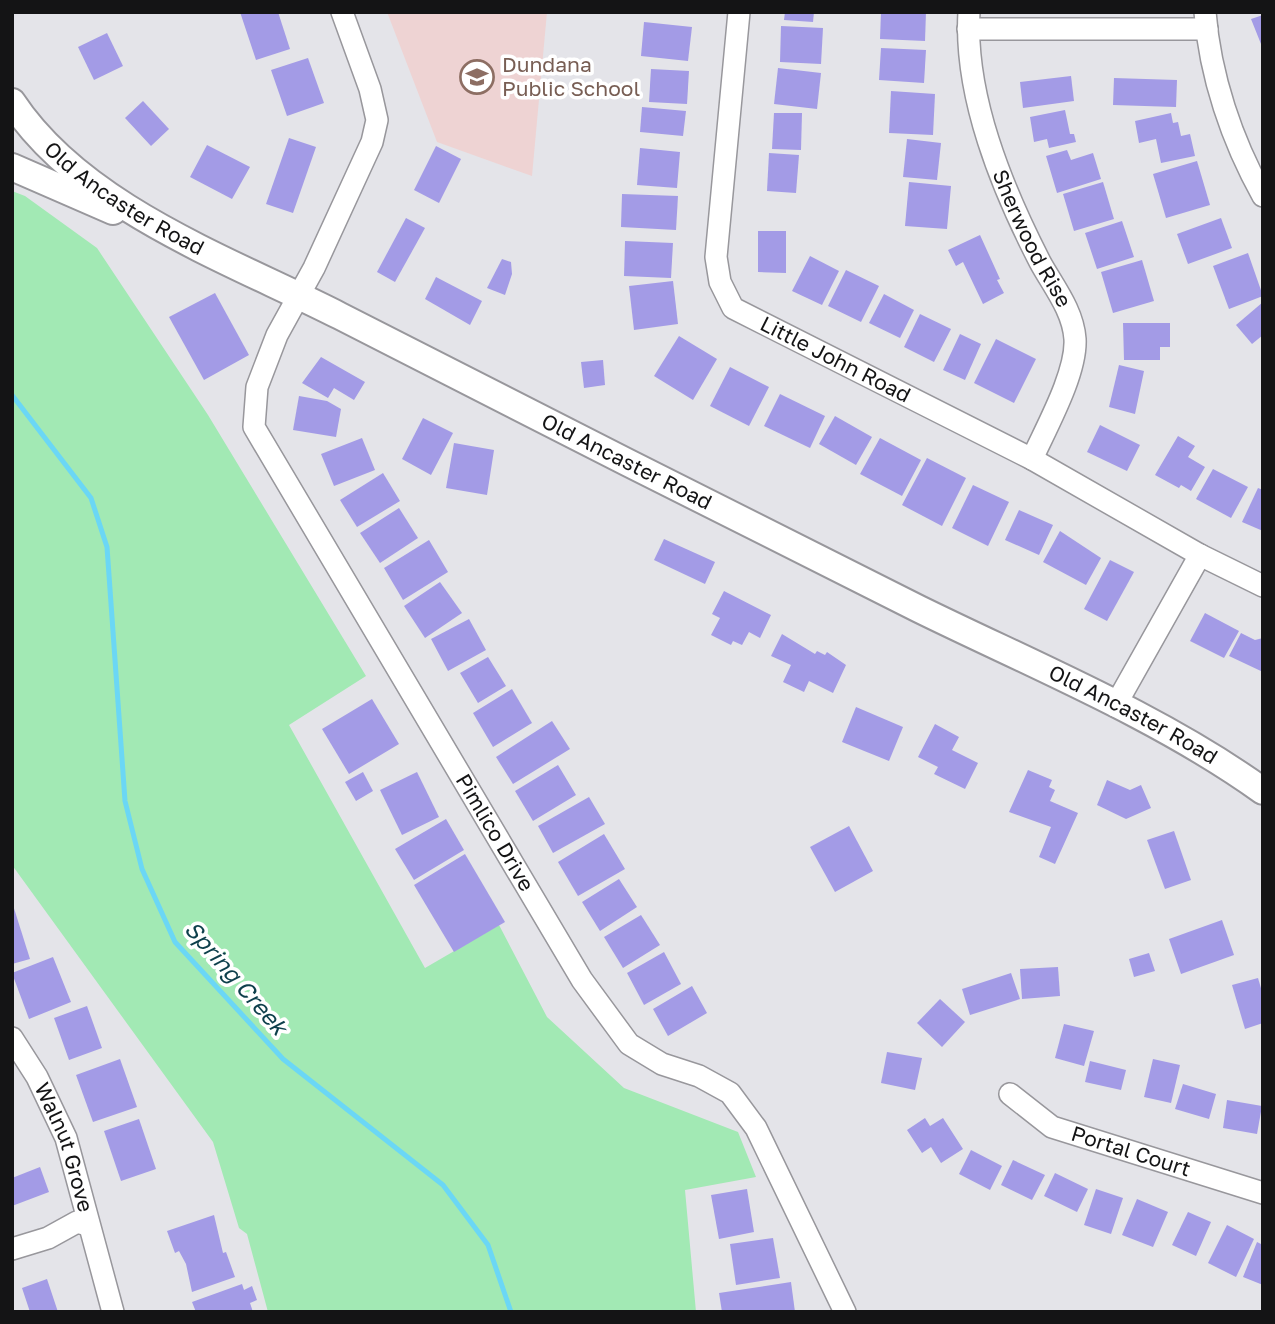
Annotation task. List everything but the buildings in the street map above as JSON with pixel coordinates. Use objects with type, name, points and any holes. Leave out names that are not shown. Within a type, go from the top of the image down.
[{"type":"street","name":"Pimlico Drive","points":[[342,12],[370,89],[377,120],[372,142],[299,296],[277,335],[257,387],[254,427],[582,980],[629,1044],[662,1064],[699,1076],[730,1093],[756,1128],[845,1312]]},
{"type":"street","name":"Little John Road","points":[[739,12],[716,257],[720,282],[733,308],[1032,459],[1200,555],[1263,586]]},
{"type":"street","name":"Sherwood Rise","points":[[968,21],[978,102],[999,167],[1040,261],[1066,307],[1075,340],[1068,376],[1032,459]]},
{"type":"street","points":[[968,21],[1206,21],[1222,101],[1246,167],[1263,196]]},
{"type":"street","name":"Old Ancaster Road","points":[[12,102],[52,153],[72,170],[164,228],[1115,706],[1221,761],[1263,791]]},
{"type":"street","points":[[12,167],[90,203],[164,228]]},
{"type":"street","points":[[1115,706],[1200,555]]},
{"type":"street","name":"Walnut Grove","points":[[12,1038],[37,1077],[66,1138],[113,1312]]},
{"type":"street","name":"Portal Court","points":[[1010,1094],[1052,1127],[1263,1193]]},
{"type":"street","points":[[12,1249],[48,1238],[76,1222],[88,1225]]},
{"type":"shaded area","name":"Dundana Public School","points":[[387,12],[547,12],[532,176],[437,142]]},
{"type":"green space","points":[[12,191],[25,196],[97,248],[208,415],[366,676],[289,725],[425,968],[499,925],[547,1017],[624,1088],[738,1132],[756,1177],[685,1190],[696,1312],[268,1312],[247,1234],[239,1228],[213,1142],[12,865]]},
{"type":"waterway","name":"Spring Creek","points":[[12,395],[91,498],[107,547],[125,801],[142,869],[175,942],[283,1059],[443,1185],[488,1245],[511,1312]]},
{"type":"place","name":"Dundana Public School","points":[[477,77]]}]
